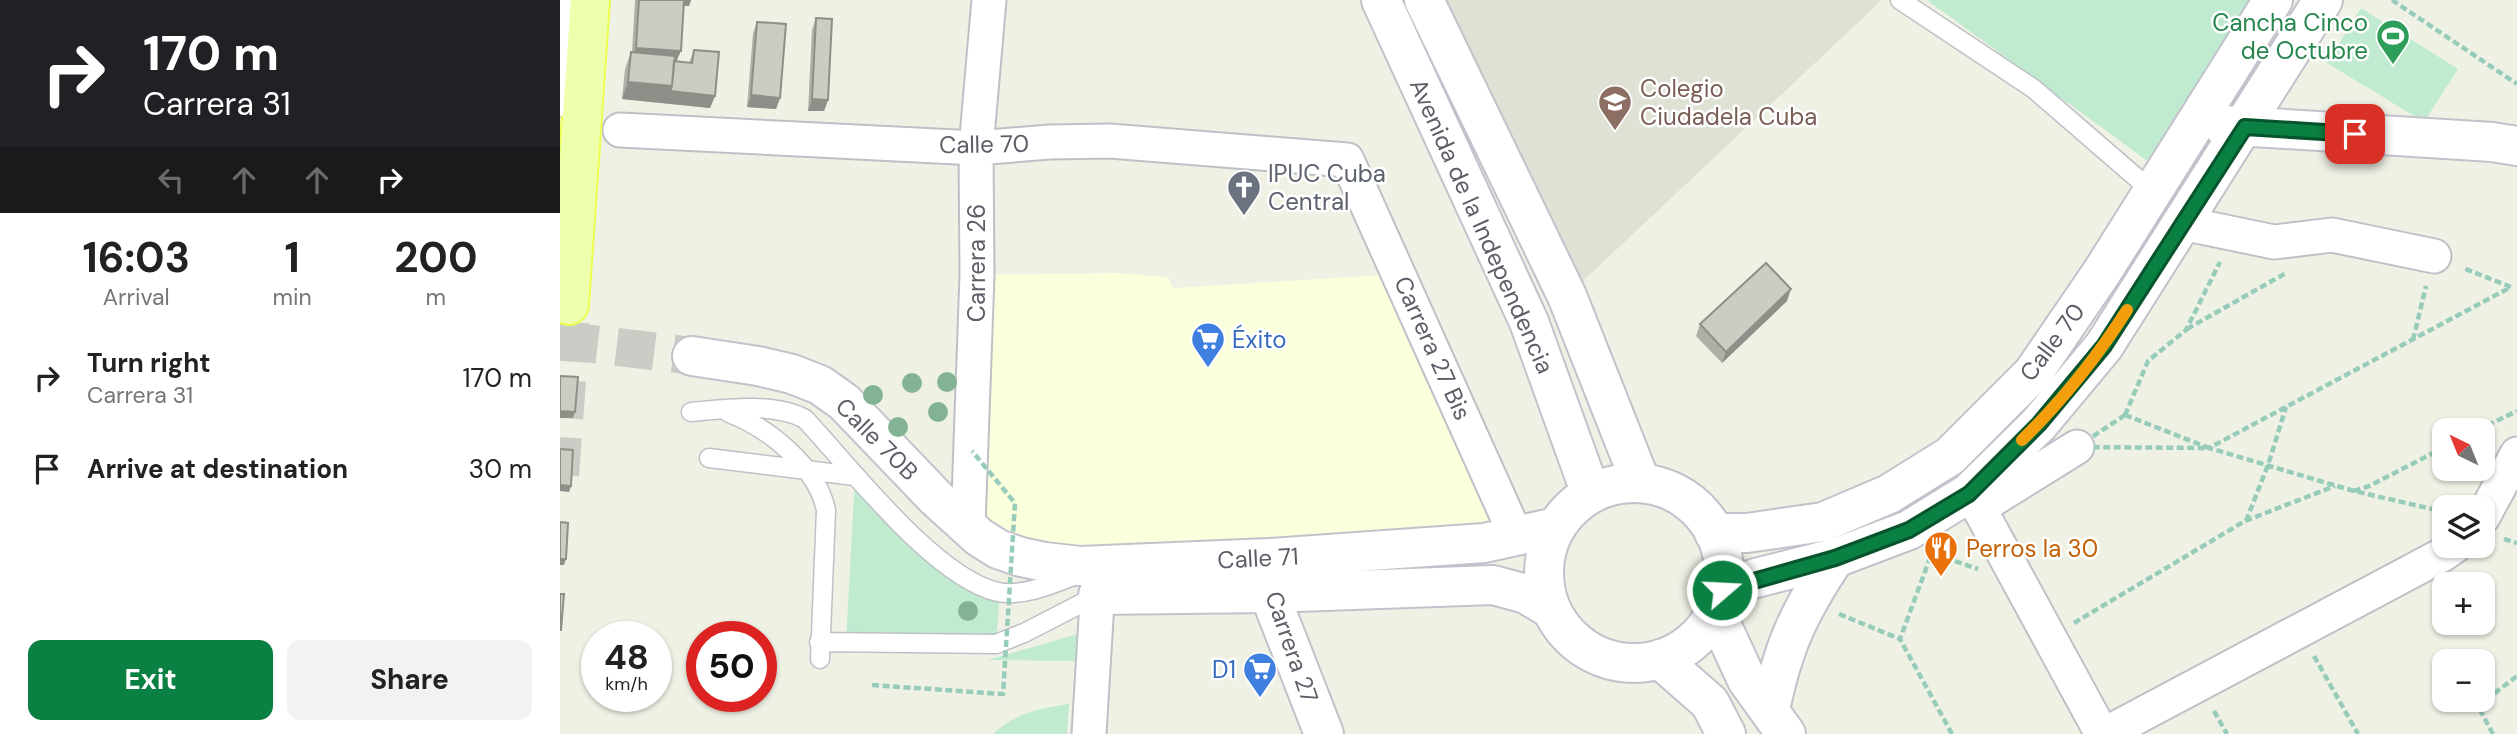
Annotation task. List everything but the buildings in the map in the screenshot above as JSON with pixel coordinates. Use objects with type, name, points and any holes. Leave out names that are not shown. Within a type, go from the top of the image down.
[{"type":"main road","points":[[569,305],[590,0]]},
{"type":"main road","name":"Avenida de la Independencia","points":[[1381,0],[1529,322],[1591,494]]},
{"type":"main road","name":"Avenida de la Independencia","points":[[1424,0],[1567,296],[1641,483]]},
{"type":"main road","name":"Calle 70","points":[[1714,533],[1747,534],[1824,522],[1889,494],[1950,456],[2033,373],[2132,225],[2273,0]]},
{"type":"main road","name":"Calle 70","points":[[1718,601],[1909,530],[1974,500],[2104,346],[2323,0]]},
{"type":"main road","points":[[2196,123],[2492,142],[2517,146]]},
{"type":"main road","points":[[2132,225],[2175,235]]},
{"type":"main road","name":"Calle 70B","points":[[692,356],[758,366],[792,374],[820,385],[844,402],[912,474],[968,526]]},
{"type":"main road","points":[[1641,483],[1664,488],[1684,498],[1701,513],[1714,533],[1723,561],[1718,601],[1699,635],[1675,653],[1637,663],[1615,661],[1594,654],[1576,643],[1561,628],[1550,609],[1544,582],[1546,553],[1556,527],[1566,514],[1591,494],[1616,485],[1641,483]]},
{"type":"main road","name":"Calle 71","points":[[968,526],[998,549],[1021,557],[1069,565],[1098,580],[1269,575],[1493,585],[1526,594],[1550,609]]},
{"type":"main road","name":"Calle 71","points":[[1269,575],[1483,543],[1556,527]]},
{"type":"main road","points":[[1778,722],[1782,660],[1790,635],[1807,600],[1835,558]]},
{"type":"main road","name":"Carrera 27","points":[[1269,575],[1324,734]]},
{"type":"main road","points":[[1718,601],[1746,680],[1778,722]]},
{"type":"main road","points":[[1660,659],[1710,703],[1726,734]]},
{"type":"street","name":"Carrera 26","points":[[968,526],[977,275],[976,148],[989,0]]},
{"type":"street","name":"Calle 70","points":[[620,130],[976,148],[1050,142],[1110,141],[1347,160]]},
{"type":"street","name":"Carrera 27 Bis","points":[[1347,160],[1516,536]]},
{"type":"street","points":[[2175,235],[2234,233],[2274,242],[2332,235],[2434,256]]},
{"type":"street","points":[[2077,447],[1974,500],[2048,638],[2104,734],[2436,558]]},
{"type":"street","points":[[2495,495],[2517,454]]},
{"type":"street","points":[[1089,734],[1098,580]]},
{"type":"lane","points":[[560,107],[566,0]]},
{"type":"lane","points":[[1900,0],[2034,89],[2153,192]]},
{"type":"lane","points":[[724,409],[779,410],[805,419],[896,519],[951,568],[970,580],[1000,592],[1024,593],[1071,577],[1098,580],[1024,633],[996,644],[820,650],[826,510],[818,487],[768,432],[746,419],[722,411],[691,412],[724,409]]},
{"type":"lane","points":[[709,458],[855,476]]},
{"type":"path","points":[[2392,0],[2517,84]]},
{"type":"path","points":[[2186,330],[2234,233]]},
{"type":"path","points":[[2413,340],[2434,256],[2514,288]]},
{"type":"path","points":[[2077,447],[2125,415],[2148,361],[2186,330],[2289,271]]},
{"type":"path","points":[[2077,447],[2209,447],[2514,288]]},
{"type":"path","points":[[2245,521],[2269,465],[2286,406]]},
{"type":"path","points":[[2496,421],[2517,411]]},
{"type":"path","points":[[2125,415],[2209,447],[2354,491],[2432,509]]},
{"type":"path","points":[[872,685],[1003,694],[1014,503],[972,451]]},
{"type":"path","points":[[2354,491],[2432,454]]},
{"type":"path","points":[[2048,638],[2245,521],[2336,485]]},
{"type":"path","points":[[1900,639],[1930,558],[1943,557],[2018,583]]},
{"type":"path","points":[[1807,600],[1900,639],[1952,734]]},
{"type":"path","points":[[2299,631],[2358,734]]},
{"type":"path","points":[[2493,734],[2478,706],[2517,676]]},
{"type":"shaded area","name":"Colegio Ciudadela Cuba","points":[[1424,0],[1882,0],[1567,296]]},
{"type":"shaded area","points":[[1927,0],[2273,0],[2164,173]]},
{"type":"shaded area","name":"Cancha Cinco de Octubre","points":[[2361,8],[2458,69],[2424,122],[2327,63]]},
{"type":"shaded area","name":"Éxito","points":[[1117,273],[1168,277],[1173,288],[1400,274],[1516,536],[1080,566],[979,537],[977,275]]},
{"type":"shaded area","points":[[855,476],[896,519],[1000,592],[996,644],[846,642]]},
{"type":"shaded area","points":[[1078,634],[1077,661],[987,660]]},
{"type":"shaded area","points":[[1069,704],[1067,734],[993,734],[1010,721],[1028,713]]},
{"type":"tunnel","points":[[560,475],[570,341],[569,305]]},
{"type":"tunnel","points":[[560,340],[692,356]]},
{"type":"slow traffic","points":[[2022,440],[2039,424],[2104,346],[2127,310]]},
{"type":"place","name":"Cancha Cinco de Octubre","points":[[2393,66]]},
{"type":"place","name":"Colegio Ciudadela Cuba","points":[[1615,132]]},
{"type":"place","name":"IPUC Cuba Central","points":[[1244,217]]},
{"type":"place","name":"Éxito","points":[[1208,369]]},
{"type":"place","name":"Perros la 30","points":[[1941,578]]},
{"type":"place","name":"D1","points":[[1260,699]]},
{"type":"route","points":[[1722,590],[1756,578],[1835,558],[1909,530],[1969,494],[2039,424],[2104,346],[2245,127],[2355,134]]}]
